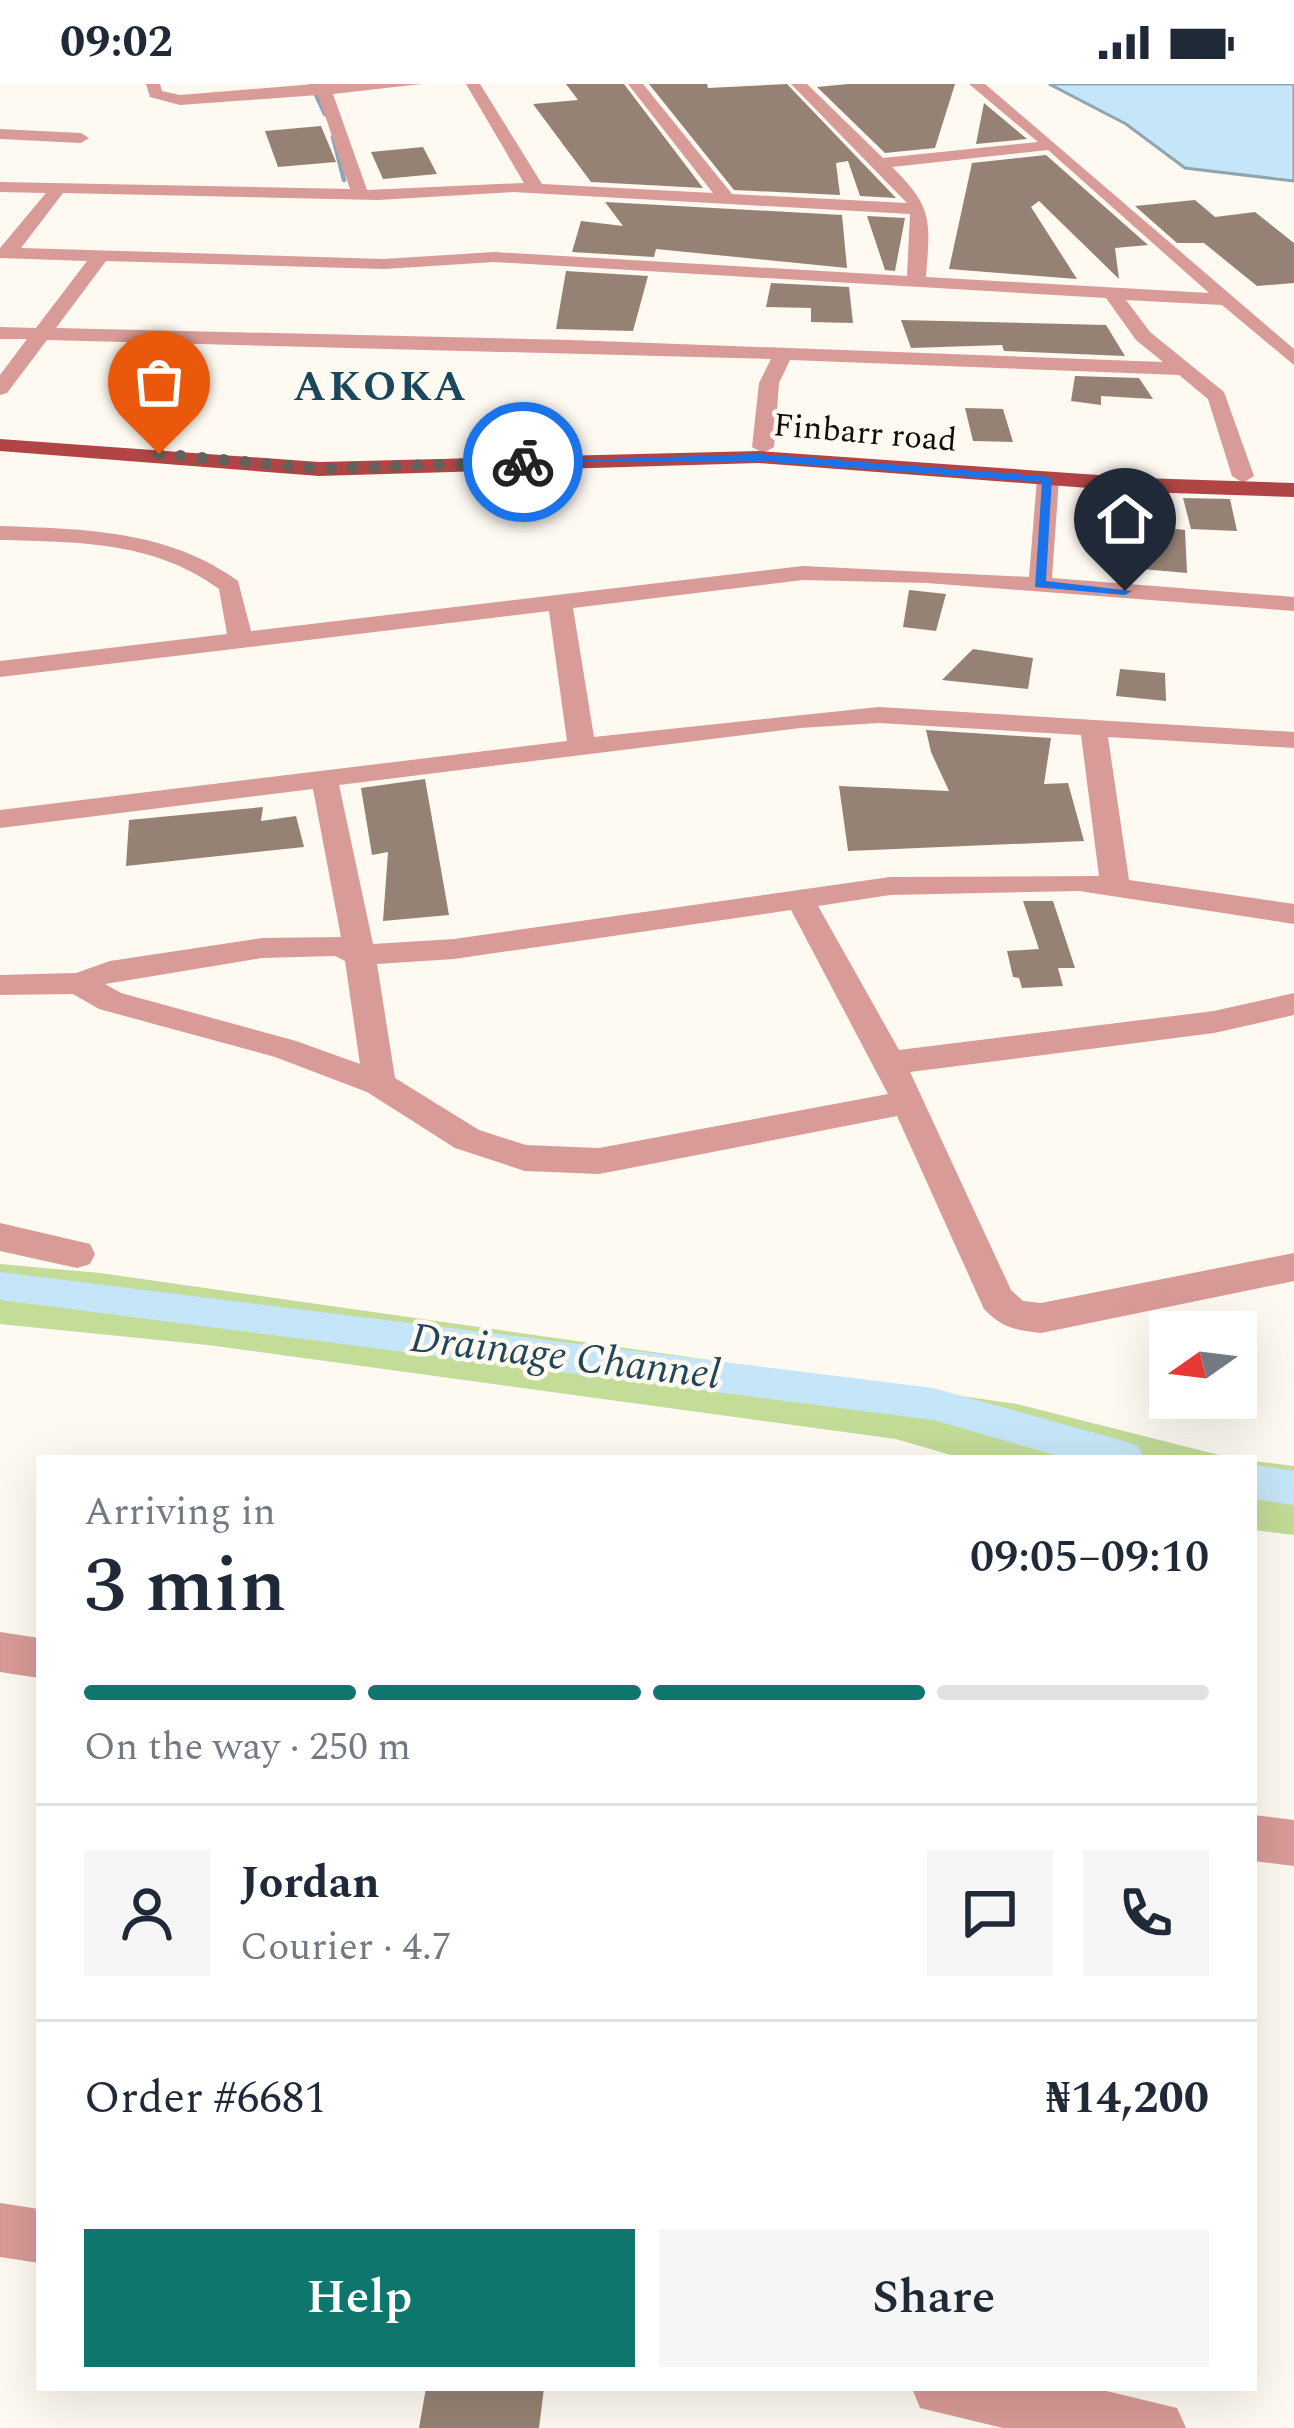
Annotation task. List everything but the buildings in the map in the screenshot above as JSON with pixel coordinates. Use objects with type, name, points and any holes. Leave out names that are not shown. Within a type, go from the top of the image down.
[{"type":"main road","name":"Finbarr road","points":[[0,434],[325,457],[763,447],[1139,474],[1294,478]]},
{"type":"main road","name":"Finbarr road","points":[[0,446],[319,469],[699,456],[1294,490]]},
{"type":"street","points":[[153,84],[155,94],[180,100],[414,84]]},
{"type":"street","points":[[473,84],[536,188]]},
{"type":"street","points":[[635,84],[728,200]]},
{"type":"street","points":[[798,84],[913,197],[922,238],[916,283]]},
{"type":"street","points":[[976,84],[1294,359]]},
{"type":"street","points":[[317,89],[360,195]]},
{"type":"street","points":[[0,134],[81,138]]},
{"type":"street","points":[[882,163],[1052,145]]},
{"type":"street","points":[[0,187],[360,195],[536,188],[917,209]]},
{"type":"street","points":[[4,253],[58,189]]},
{"type":"street","points":[[4,253],[384,265],[494,256],[1227,300]]},
{"type":"street","points":[[0,389],[99,258]]},
{"type":"street","points":[[1113,295],[1142,336],[1217,396],[1243,476]]},
{"type":"street","points":[[0,333],[571,346],[1179,369]]},
{"type":"street","points":[[763,447],[770,383],[782,357]]},
{"type":"street","points":[[1040,584],[1048,479]]},
{"type":"street","points":[[0,533],[122,542],[205,568],[230,586],[241,642]]},
{"type":"street","points":[[0,669],[803,573],[1040,584],[1294,604]]},
{"type":"street","points":[[560,605],[582,749]]},
{"type":"street","points":[[0,819],[879,715],[1294,740]]},
{"type":"street","points":[[1093,725],[1115,886]]},
{"type":"street","points":[[325,782],[360,955],[379,1084]]},
{"type":"street","points":[[0,985],[79,982],[110,971],[262,948],[338,946],[360,955],[454,949],[799,898],[960,883],[1115,886],[1294,914]]},
{"type":"street","points":[[799,898],[890,1063],[997,1298],[1013,1315],[1041,1318],[1294,1267]]},
{"type":"street","points":[[79,982],[110,1001],[284,1049],[379,1084],[466,1139],[554,1162],[599,1161],[905,1103]]},
{"type":"street","points":[[890,1063],[1214,1022],[1294,1004]]},
{"type":"street","points":[[0,1238],[77,1254]]},
{"type":"street","points":[[0,1652],[36,1658]]},
{"type":"street","points":[[1257,1838],[1294,1843]]},
{"type":"street","points":[[0,2230],[36,2236]]},
{"type":"street","points":[[956,2391],[1157,2428]]},
{"type":"green space","points":[[0,1264],[100,1273],[1017,1404],[1219,1455],[951,1455],[896,1439],[208,1345],[0,1324]]},
{"type":"green space","points":[[1257,1461],[1294,1466],[1294,1535],[1257,1530]]},
{"type":"water","points":[[1049,84],[1294,84],[1294,181],[1185,168],[1126,124]]},
{"type":"waterway","points":[[311,84],[325,114]]},
{"type":"waterway","points":[[333,137],[344,180]]},
{"type":"waterway","name":"Drainage Channel","points":[[0,1286],[933,1404],[1113,1455]]},
{"type":"waterway","name":"Drainage Channel","points":[[1257,1482],[1294,1488]]},
{"type":"way so far","points":[[159,454],[319,469],[523,462]]},
{"type":"district","name":"AKOKA","points":[[381,387]]},
{"type":"route","points":[[523,462],[759,457],[1048,479],[1040,584],[1125,591]]}]
